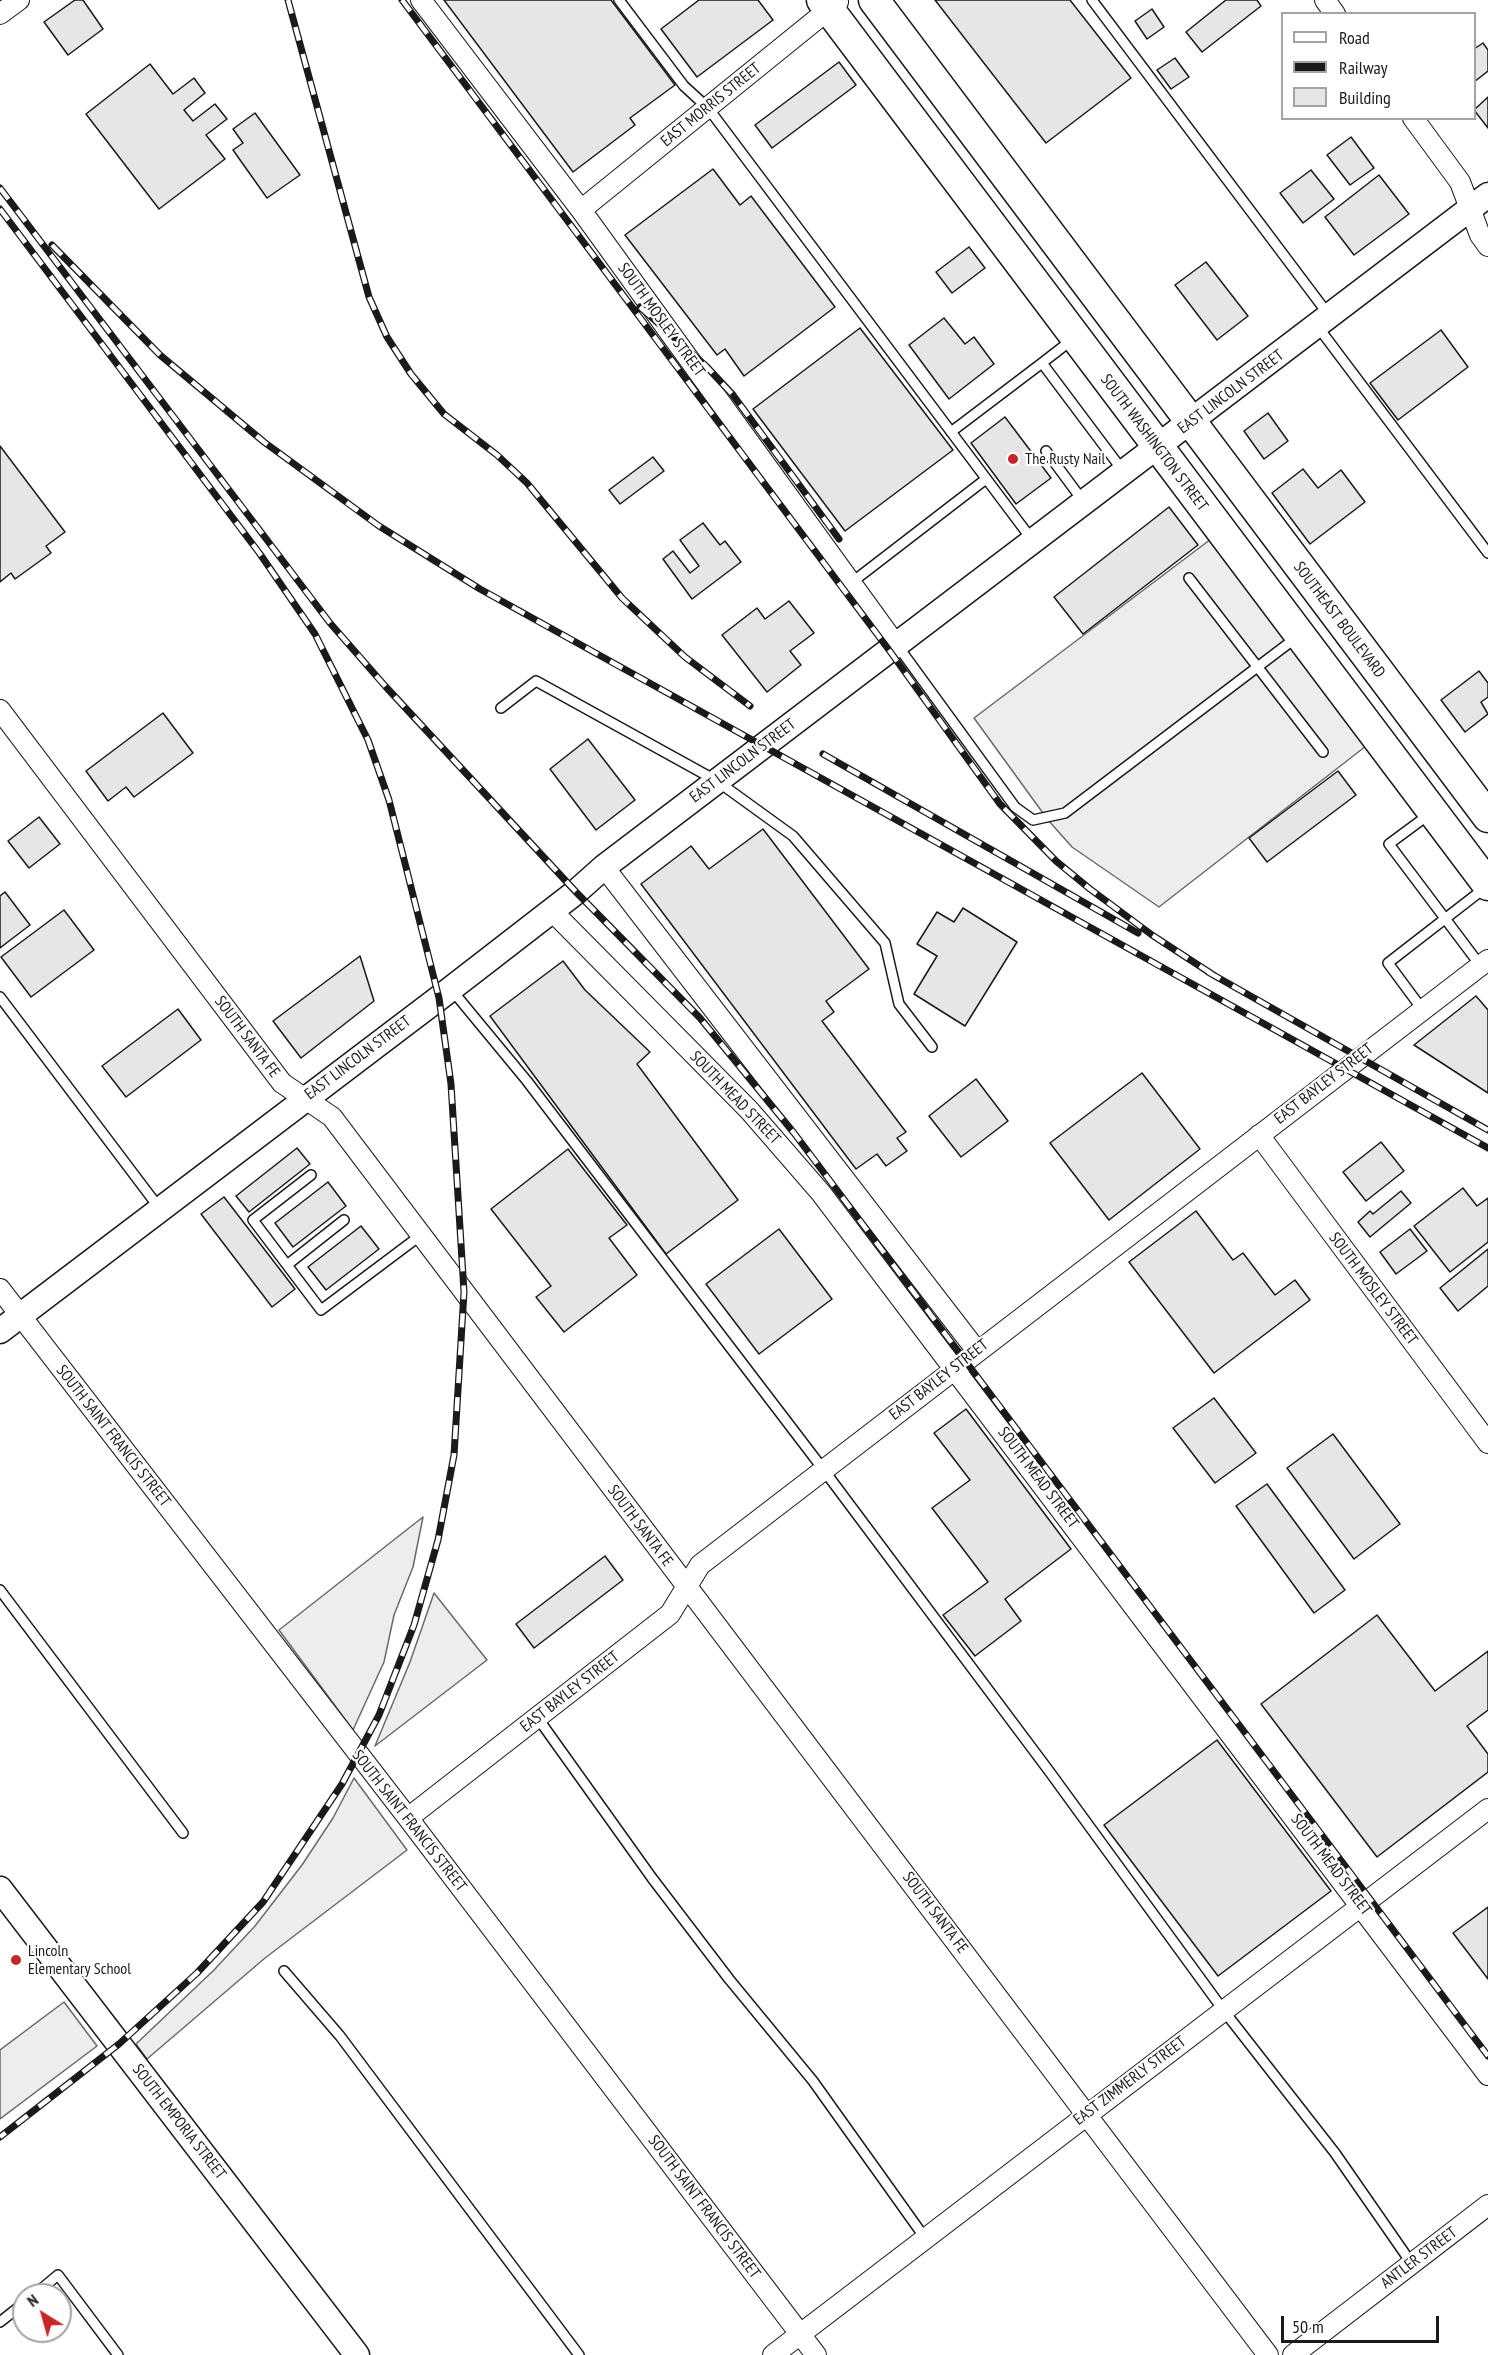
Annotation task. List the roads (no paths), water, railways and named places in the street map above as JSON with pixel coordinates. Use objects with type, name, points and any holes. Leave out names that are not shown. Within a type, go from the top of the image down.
[{"type":"main road","points":[[874,0],[1191,422]]},
{"type":"main road","name":"SOUTH WASHINGTON STREET","points":[[831,3],[1075,338],[1488,885]]},
{"type":"main road","name":"SOUTHEAST BOULEVARD","points":[[1191,422],[1488,817]]},
{"type":"street","points":[[0,14],[19,0]]},
{"type":"street","name":"SOUTH MOSLEY STREET","points":[[421,0],[581,210],[896,645]]},
{"type":"street","points":[[1324,0],[1333,12]]},
{"type":"street","name":"EAST MORRIS STREET","points":[[581,210],[708,108],[831,3]]},
{"type":"street","points":[[1414,120],[1460,182],[1479,202],[1480,235],[1488,246]]},
{"type":"street","name":"EAST LINCOLN STREET","points":[[0,1331],[552,911],[604,867],[1479,202]]},
{"type":"street","name":"SOUTH SANTA FE","points":[[0,710],[282,1083],[332,1117],[1268,2355]]},
{"type":"street","name":"SOUTH MEAD STREET","points":[[604,867],[977,1351]]},
{"type":"street","name":"SOUTH MEAD STREET","points":[[552,911],[790,1155],[955,1368],[1488,2074]]},
{"type":"street","name":"EAST BAYLEY STREET","points":[[408,1818],[670,1614],[700,1565],[1484,963]]},
{"type":"street","name":"SOUTH MOSLEY STREET","points":[[1259,1135],[1488,1443]]},
{"type":"street","name":"SOUTH SAINT FRANCIS STREET","points":[[0,1289],[408,1818],[816,2355]]},
{"type":"street","name":"EAST ZIMMERLY STREET","points":[[773,2355],[1488,1809]]},
{"type":"street","name":"SOUTH EMPORIA STREET","points":[[0,1890],[357,2355]]},
{"type":"street","name":"ANTLER STREET","points":[[1293,2355],[1488,2205]]},
{"type":"lane","points":[[619,0],[684,86],[708,108],[1034,541]]},
{"type":"lane","points":[[1092,0],[1488,553]]},
{"type":"lane","points":[[951,432],[1075,338]]},
{"type":"lane","points":[[1042,363],[1124,473]]},
{"type":"lane","points":[[1046,451],[1085,503]]},
{"type":"lane","points":[[851,583],[986,479]]},
{"type":"lane","points":[[1189,578],[1323,753]]},
{"type":"lane","points":[[896,645],[1015,807],[1032,820],[1065,813],[1299,636]]},
{"type":"lane","points":[[501,708],[536,681],[717,781],[793,836],[885,943],[899,1004],[932,1047]]},
{"type":"lane","points":[[1433,812],[1389,844],[1445,919],[1484,963]]},
{"type":"lane","points":[[1422,1009],[1388,963],[1488,885]]},
{"type":"lane","points":[[451,988],[527,1081],[823,1470],[1063,1790],[1224,2011],[1335,2153],[1412,2264]]},
{"type":"lane","points":[[0,998],[160,1209]]},
{"type":"lane","points":[[311,1175],[253,1220],[321,1310],[421,1235]]},
{"type":"lane","points":[[286,1265],[344,1220]]},
{"type":"lane","points":[[0,1590],[183,1833]]},
{"type":"lane","points":[[537,1717],[652,1878],[729,1979],[813,2081],[925,2238]]},
{"type":"lane","points":[[284,1971],[340,2036],[579,2355]]},
{"type":"lane","points":[[48,2283],[58,2275],[64,2283]]},
{"type":"lane","points":[[72,2294],[118,2355]]},
{"type":"lane","points":[[0,2322],[12,2312]]},
{"type":"railway","points":[[288,0],[369,297],[387,337],[411,374],[444,414],[497,455],[527,483],[622,598],[685,657],[750,706]]},
{"type":"railway","points":[[402,0],[889,650],[1000,804],[1056,861],[1090,889],[1152,935],[1215,976]]},
{"type":"railway","points":[[0,188],[330,623],[386,687],[576,892],[700,1018],[794,1133],[1488,2056]]},
{"type":"railway","points":[[0,209],[260,554],[315,634],[368,740],[389,800],[439,998],[451,1084],[464,1292],[454,1455],[438,1540],[414,1625],[379,1715],[342,1784],[263,1902],[197,1973],[119,2044],[0,2137]]},
{"type":"railway","points":[[52,245],[160,355],[264,442],[379,526],[480,589],[1488,1148]]},
{"type":"railway","points":[[640,307],[706,366],[733,395],[839,539]]},
{"type":"railway","points":[[823,754],[1138,933]]},
{"type":"railway","points":[[1208,972],[1488,1130]]},
{"type":"place","name":"The Rusty Nail","points":[[1013,459]]},
{"type":"place","name":"Lincoln Elementary School","points":[[16,1960]]}]
